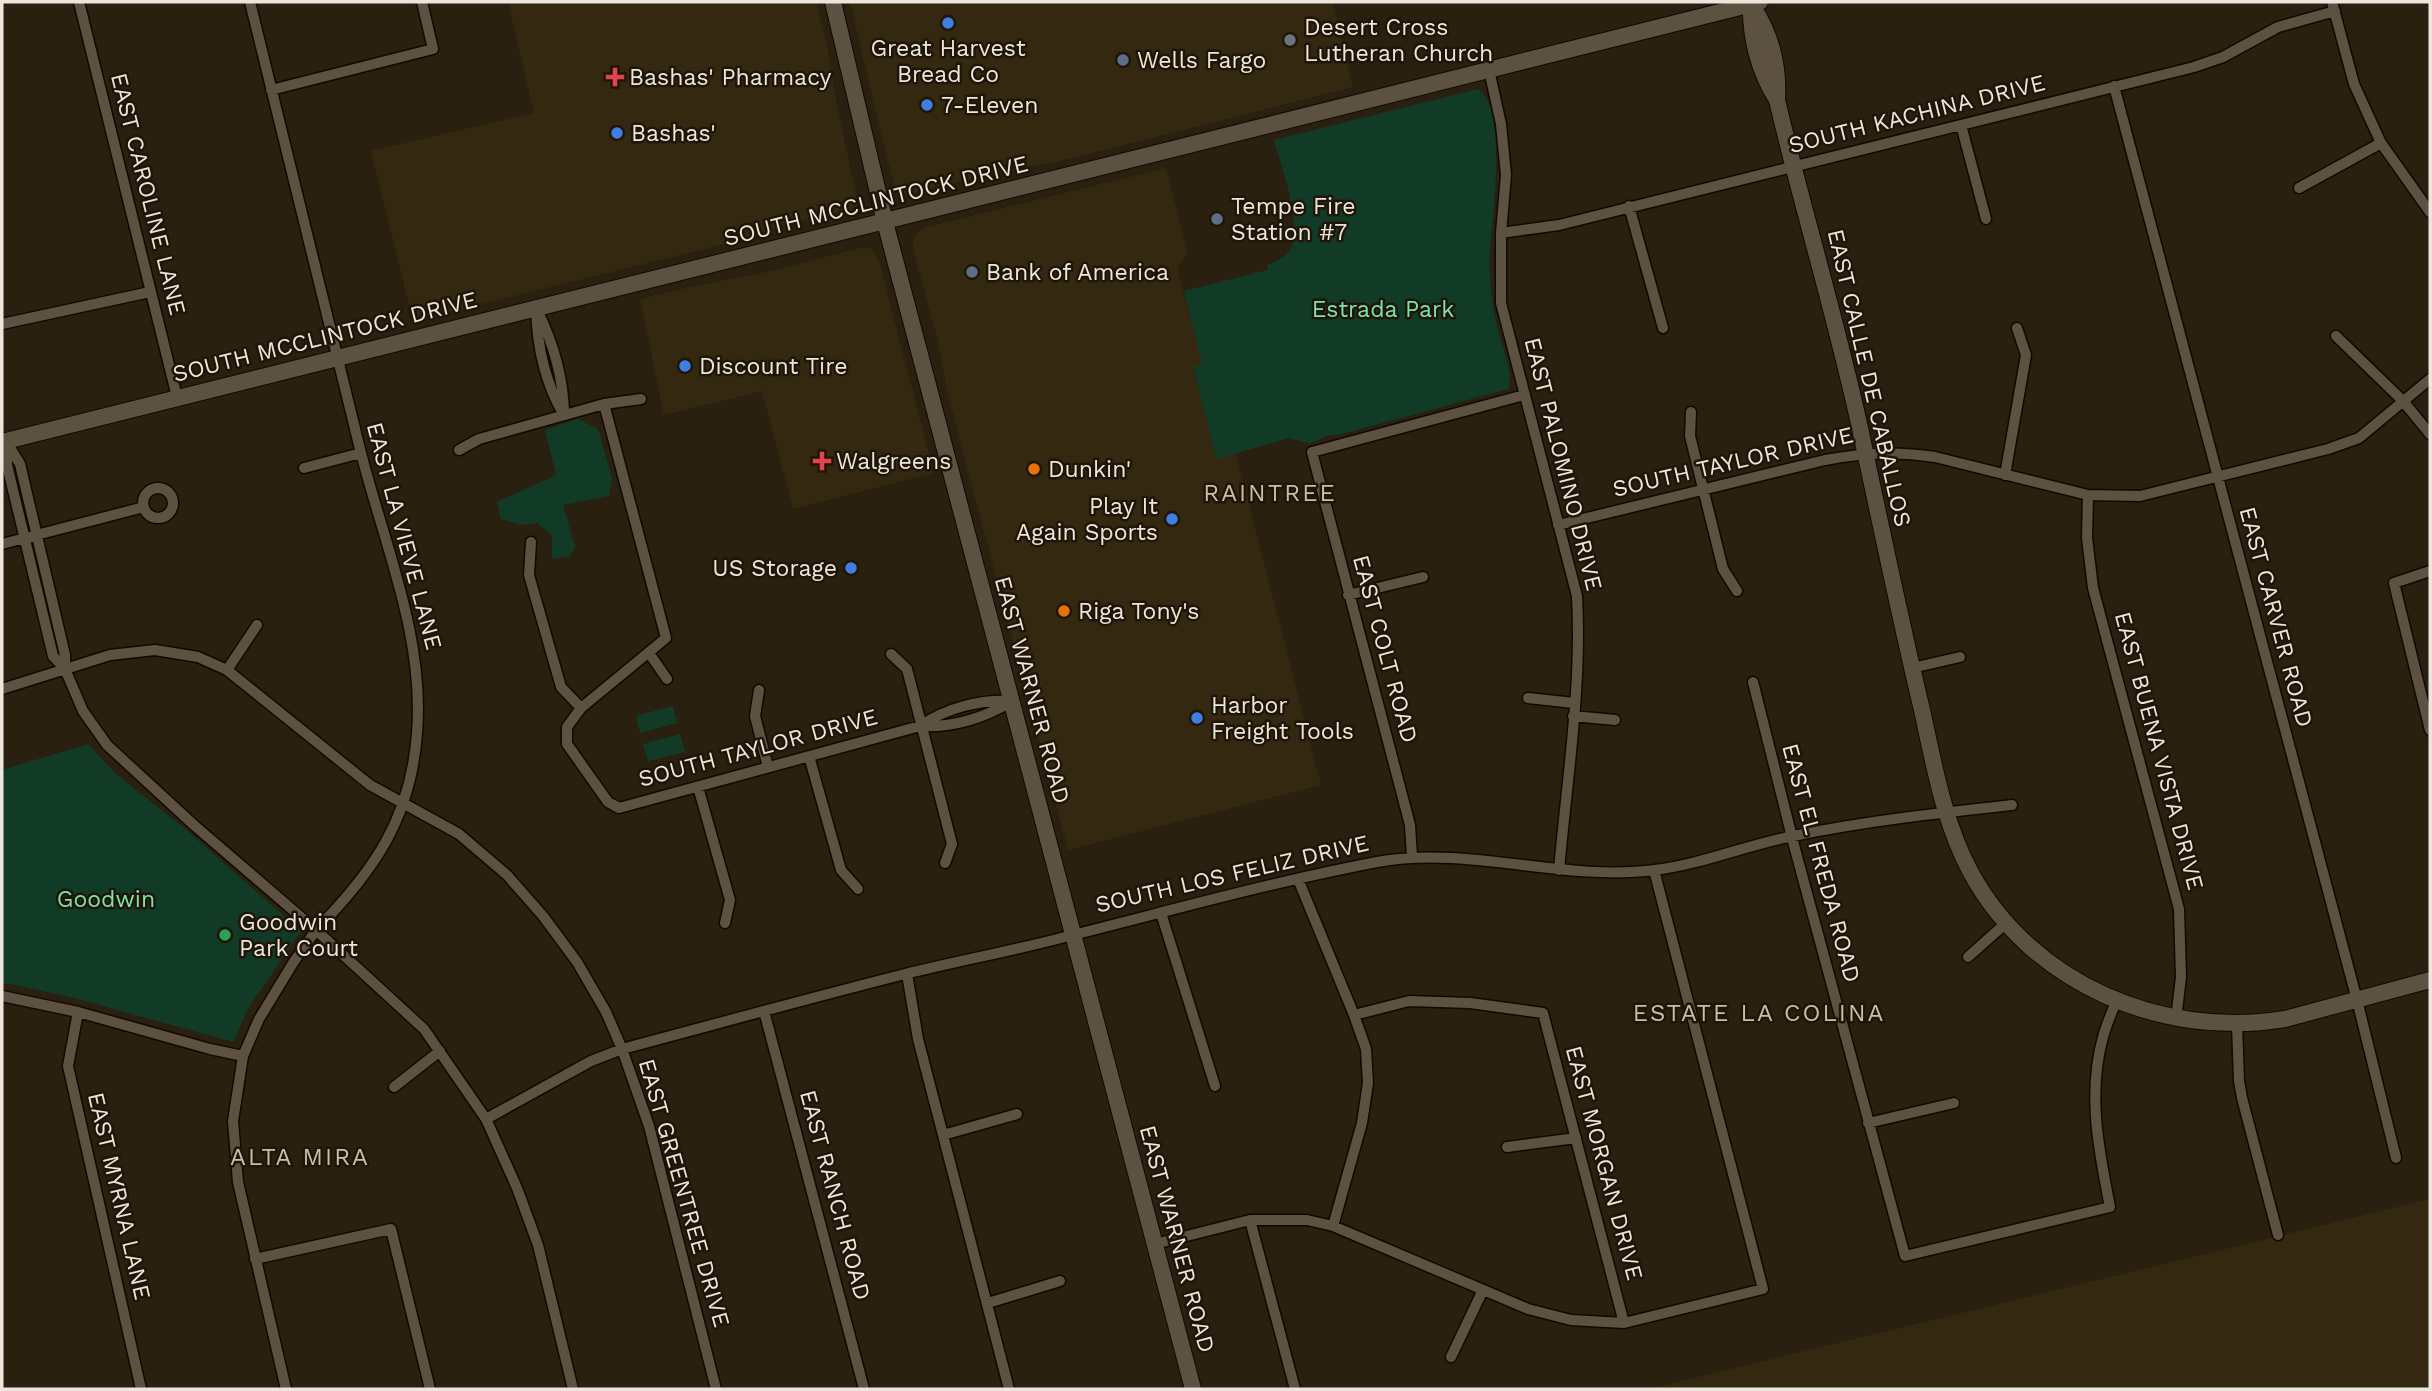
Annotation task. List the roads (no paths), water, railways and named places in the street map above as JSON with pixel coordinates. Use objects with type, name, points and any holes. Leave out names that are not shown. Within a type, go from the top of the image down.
[{"type":"main road","name":"EAST WARNER ROAD","points":[[833,2],[885,222],[1193,1389]]},
{"type":"main road","name":"SOUTH MCCLINTOCK DRIVE","points":[[4,441],[1754,2]]},
{"type":"main road","name":"EAST CALLE DE CABALLOS","points":[[1754,2],[1766,26],[1779,75],[1777,100],[1838,326],[1946,813],[1971,874],[2006,923],[2049,965],[2116,1001],[2176,1019],[2237,1024],[2285,1019],[2357,1000]]},
{"type":"main road","points":[[2357,1000],[2430,980]]},
{"type":"street","name":"EAST CAROLINE LANE","points":[[79,2],[177,397]]},
{"type":"street","name":"EAST LA VIEVE LANE","points":[[250,2],[360,453],[412,638],[418,679],[418,732],[404,803],[384,846],[344,902],[316,930]]},
{"type":"street","points":[[271,90],[433,49],[422,2]]},
{"type":"street","points":[[2333,6],[2354,85],[2381,143],[2430,212]]},
{"type":"street","name":"SOUTH KACHINA DRIVE","points":[[1501,233],[1559,225],[2204,64],[2223,57],[2278,27],[2333,6]]},
{"type":"street","name":"EAST PALOMINO DRIVE","points":[[1489,70],[1501,124],[1506,176],[1501,233],[1501,303],[1577,596],[1579,631],[1559,870]]},
{"type":"street","name":"EAST CARVER ROAD","points":[[2114,86],[2357,1000],[2396,1158]]},
{"type":"street","points":[[1961,125],[1986,219]]},
{"type":"street","points":[[2300,188],[2381,143]]},
{"type":"street","points":[[1629,206],[1663,328]]},
{"type":"street","points":[[2,324],[150,292]]},
{"type":"street","points":[[536,308],[548,331],[563,390],[564,415]]},
{"type":"street","points":[[2005,475],[2026,355],[2017,328]]},
{"type":"street","points":[[2336,336],[2403,401],[2430,434]]},
{"type":"street","name":"SOUTH TAYLOR DRIVE","points":[[1558,525],[1866,452],[1909,453],[1935,457],[2088,495],[2140,496],[2328,449],[2359,438],[2430,379]]},
{"type":"street","name":"EAST COLT ROAD","points":[[1412,858],[1410,825],[1312,452],[1524,396]]},
{"type":"street","points":[[459,450],[479,439],[564,415],[604,404],[641,399]]},
{"type":"street","points":[[531,542],[529,575],[561,687],[580,708],[666,639],[604,404]]},
{"type":"street","points":[[1691,412],[1690,436],[1723,569],[1737,591]]},
{"type":"street","points":[[4,441],[20,464],[65,655],[65,669]]},
{"type":"street","points":[[4,441],[6,465],[53,656],[65,669],[83,711],[107,744],[195,826],[316,930],[424,1029],[440,1051],[486,1119],[517,1188],[537,1245],[573,1389]]},
{"type":"street","points":[[304,468],[360,453]]},
{"type":"street","name":"EAST BUENA VISTA DRIVE","points":[[2088,495],[2087,538],[2094,588],[2179,909],[2180,977],[2176,1019]]},
{"type":"street","points":[[2,544],[144,507]]},
{"type":"street","points":[[2430,571],[2394,583],[2430,730]]},
{"type":"street","points":[[1348,595],[1423,577]]},
{"type":"street","points":[[227,670],[257,625]]},
{"type":"street","points":[[2,689],[110,655],[155,650],[198,657],[227,670],[370,785],[404,803]]},
{"type":"street","points":[[649,653],[667,679]]},
{"type":"street","points":[[891,654],[907,670],[952,844],[945,863]]},
{"type":"street","points":[[1912,668],[1961,657]]},
{"type":"street","name":"EAST EL FREDA ROAD","points":[[1753,682],[1791,836],[1905,1256],[2110,1207],[2096,1139],[2095,1084],[2103,1037],[2116,1001]]},
{"type":"street","points":[[759,690],[755,716],[768,767]]},
{"type":"street","points":[[1528,698],[1574,703]]},
{"type":"street","name":"SOUTH TAYLOR DRIVE","points":[[580,708],[567,727],[567,744],[608,802],[619,808],[920,726],[941,727],[954,724],[991,713],[1012,701]]},
{"type":"street","points":[[1573,716],[1615,720]]},
{"type":"street","points":[[809,756],[841,870],[858,889]]},
{"type":"street","points":[[698,787],[730,900],[725,923]]},
{"type":"street","name":"EAST GREENTREE DRIVE","points":[[404,803],[459,834],[507,875],[543,916],[576,962],[606,1012],[649,1126],[716,1389]]},
{"type":"street","name":"SOUTH LOS FELIZ DRIVE","points":[[486,1119],[591,1061],[622,1049],[907,974],[1380,861],[1412,858],[1477,860],[1559,870],[1654,870],[1791,836],[2012,805]]},
{"type":"street","points":[[1155,1244],[1251,1220],[1298,1220],[1333,1226],[1528,1309],[1571,1321],[1624,1323],[1763,1289],[1654,870]]},
{"type":"street","points":[[1298,879],[1366,1049],[1368,1083],[1362,1123],[1333,1226]]},
{"type":"street","points":[[1161,913],[1215,1086]]},
{"type":"street","points":[[1968,957],[2006,923]]},
{"type":"street","points":[[286,1389],[238,1182],[233,1121],[243,1056],[259,1019],[293,962],[316,930]]},
{"type":"street","points":[[907,974],[918,1039],[1009,1389]]},
{"type":"street","points":[[2,996],[78,1012],[243,1056]]},
{"type":"street","name":"EAST MORGAN DRIVE","points":[[1354,1015],[1409,1001],[1470,1003],[1543,1013],[1624,1323]]},
{"type":"street","name":"EAST RANCH ROAD","points":[[764,1011],[864,1389]]},
{"type":"street","name":"EAST MYRNA LANE","points":[[78,1012],[68,1066],[141,1389]]},
{"type":"street","points":[[2237,1024],[2242,1098],[2278,1235]]},
{"type":"street","points":[[394,1087],[440,1051]]},
{"type":"street","points":[[1868,1123],[1954,1103]]},
{"type":"street","points":[[943,1135],[1017,1114]]},
{"type":"street","points":[[1507,1147],[1576,1138]]},
{"type":"street","points":[[1251,1220],[1295,1389]]},
{"type":"street","points":[[256,1259],[391,1229],[430,1389]]},
{"type":"street","points":[[988,1303],[1060,1282]]},
{"type":"street","points":[[1451,1357],[1483,1290]]},
{"type":"place","name":"Great Harvest Bread Co","points":[[948,23]]},
{"type":"place","name":"Desert Cross Lutheran Church","points":[[1290,40]]},
{"type":"place","name":"Wells Fargo","points":[[1123,60]]},
{"type":"place","name":"Bashas' Pharmacy","points":[[615,77]]},
{"type":"place","name":"7-Eleven","points":[[927,105]]},
{"type":"place","name":"Bashas'","points":[[617,133]]},
{"type":"place","name":"Tempe Fire Station #7","points":[[1217,219]]},
{"type":"place","name":"Bank of America","points":[[972,272]]},
{"type":"place","name":"Discount Tire","points":[[685,366]]},
{"type":"place","name":"Walgreens","points":[[822,461]]},
{"type":"place","name":"Dunkin'","points":[[1034,469]]},
{"type":"place","name":"Play It Again Sports","points":[[1172,519]]},
{"type":"place","name":"US Storage","points":[[851,568]]},
{"type":"place","name":"Riga Tony's","points":[[1064,611]]},
{"type":"place","name":"Harbor Freight Tools","points":[[1197,718]]},
{"type":"place","name":"Goodwin Park Court","points":[[225,935]]},
{"type":"district","name":"RAINTREE","points":[[1270,493]]},
{"type":"district","name":"ESTATE LA COLINA","points":[[1759,1013]]},
{"type":"district","name":"ALTA MIRA","points":[[300,1157]]},
{"type":"park label","name":"Estrada Park","points":[[1383,309]]},
{"type":"park label","name":"Goodwin","points":[[106,899]]}]
